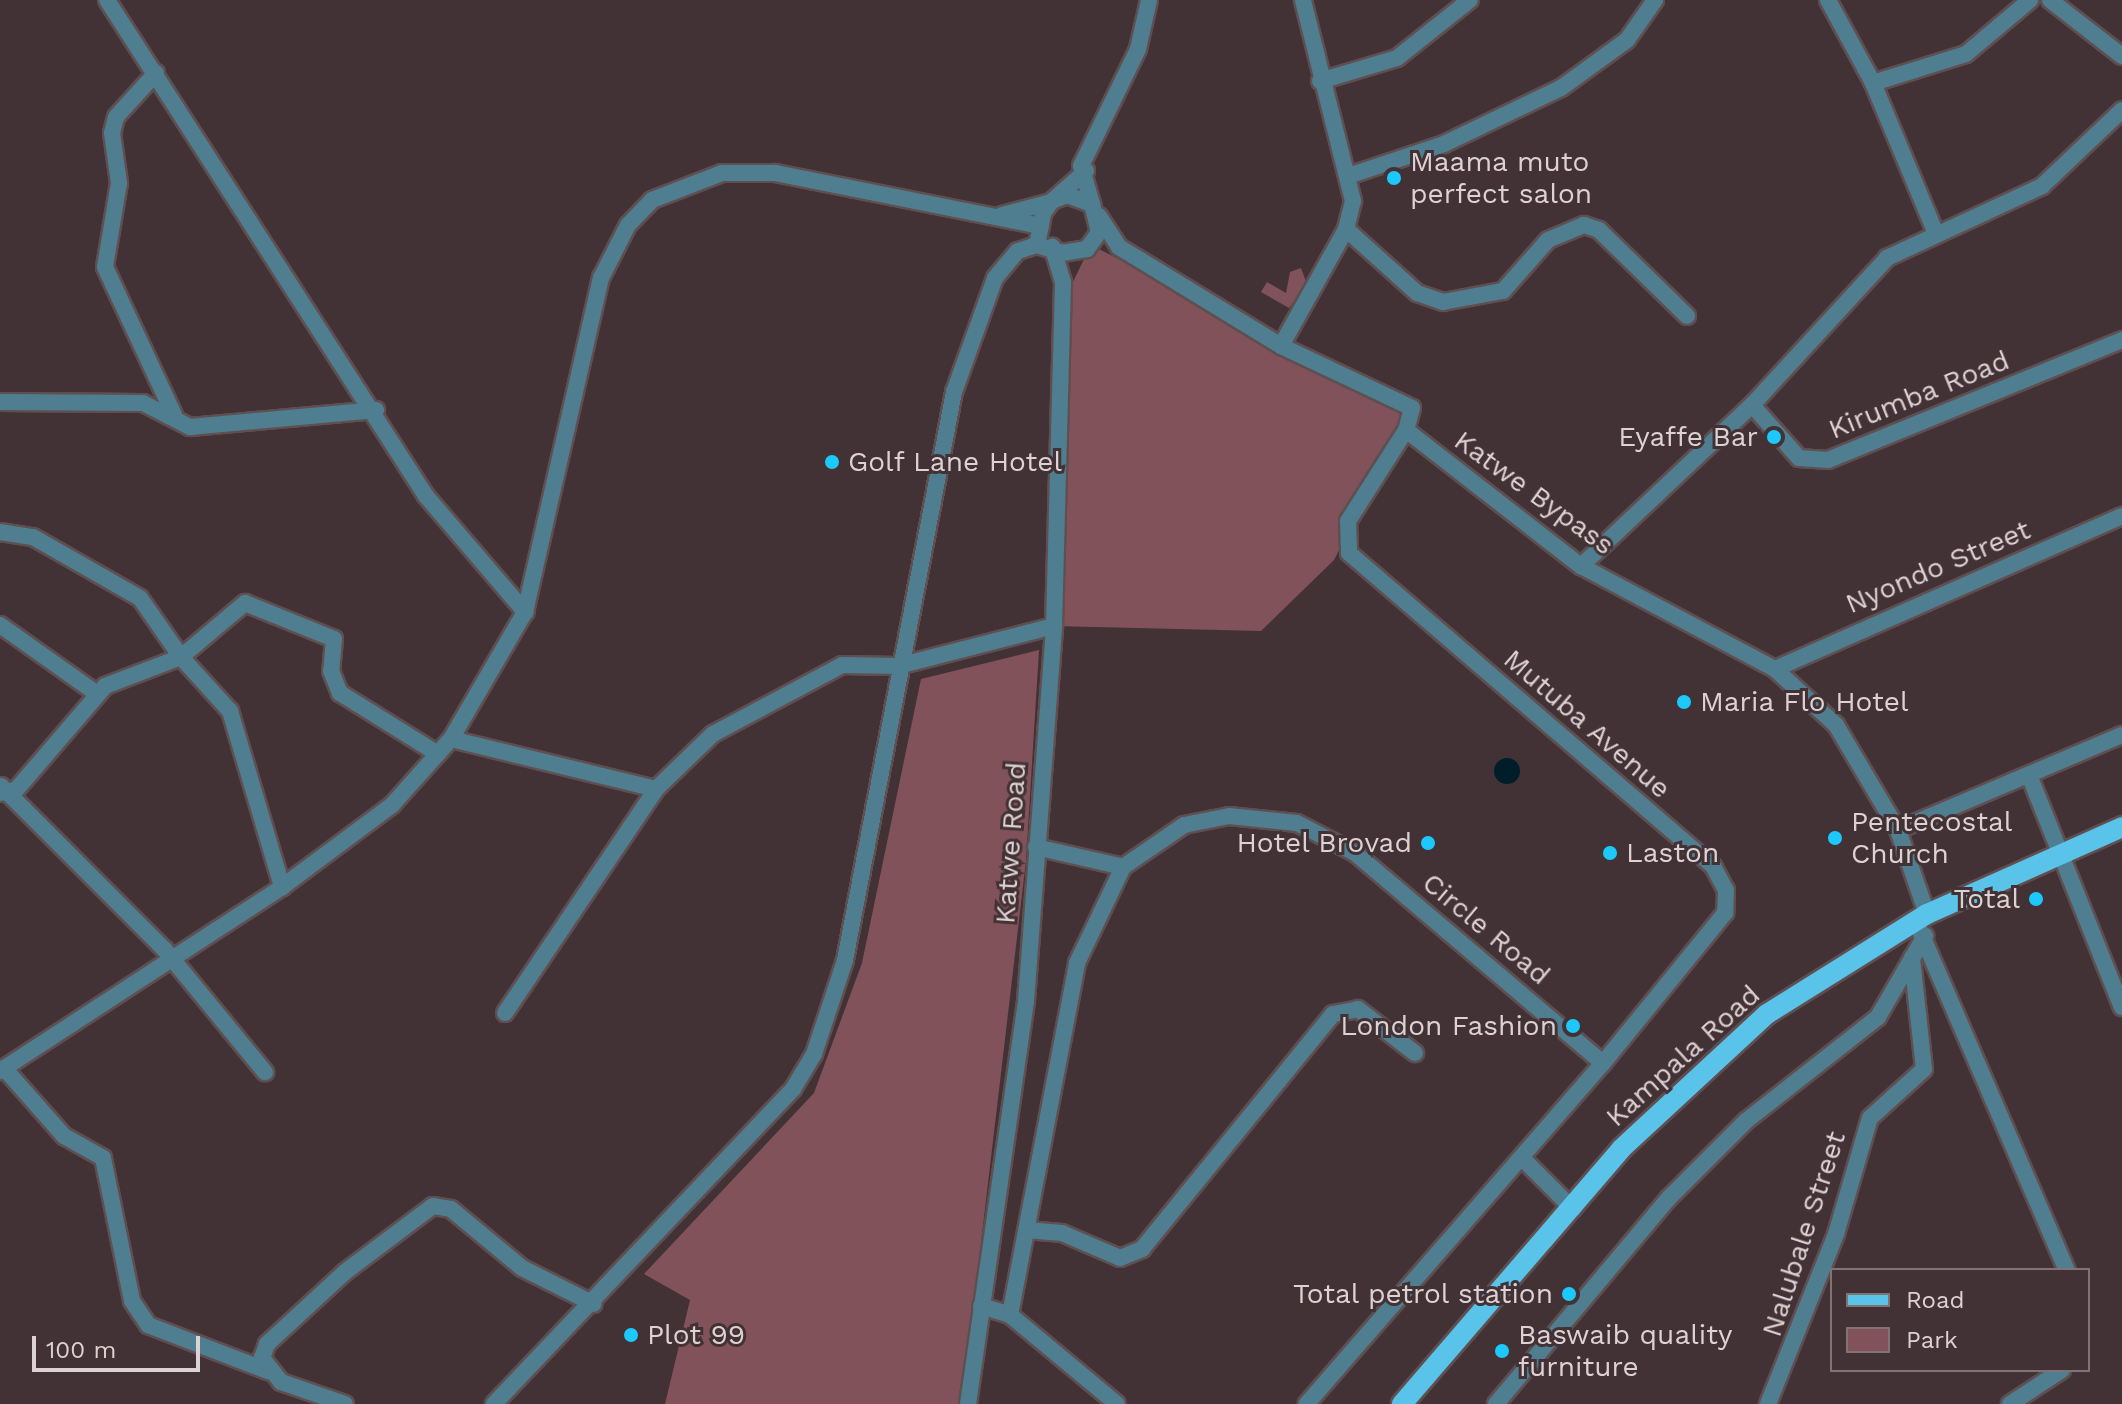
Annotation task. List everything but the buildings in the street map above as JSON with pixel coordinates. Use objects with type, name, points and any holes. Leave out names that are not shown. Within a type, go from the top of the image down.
[{"type":"main road","name":"Kampala Road","points":[[1402,1404],[1573,1209],[1713,1058],[1822,976],[2055,855],[2122,827]]},
{"type":"street","points":[[107,0],[376,410],[426,496],[525,612]]},
{"type":"street","points":[[1149,0],[1138,49],[1081,166],[1086,171],[1096,210],[1119,247],[1281,346],[1412,408],[1406,430]]},
{"type":"street","points":[[1281,346],[1346,229],[1353,201],[1320,81],[1303,0]]},
{"type":"street","points":[[1320,81],[1397,58],[1470,0]]},
{"type":"street","points":[[1348,176],[1444,144],[1561,88],[1616,51],[1655,0]]},
{"type":"street","points":[[1828,0],[1873,83],[1935,231]]},
{"type":"street","points":[[2050,0],[2122,56]]},
{"type":"street","points":[[1873,83],[1966,54],[2024,1]]},
{"type":"street","points":[[156,73],[116,117],[112,133],[119,183],[105,267],[177,420]]},
{"type":"street","points":[[1581,566],[1752,405],[1887,258],[1935,231],[2042,186],[2122,110]]},
{"type":"street","points":[[1045,246],[1041,226],[1053,201],[1086,171]]},
{"type":"street","points":[[345,1404],[148,1325],[132,1301],[103,1158],[64,1136],[2,1070],[282,887],[392,805],[451,739],[525,612],[601,278],[620,237],[652,200],[722,173],[775,173],[1041,226]]},
{"type":"street","points":[[1000,216],[1067,195],[1096,210]]},
{"type":"street","points":[[1063,282],[1089,247],[1096,210]]},
{"type":"street","points":[[1346,229],[1417,293],[1443,302],[1503,291],[1548,240],[1584,225],[1599,230],[1687,316]]},
{"type":"street","points":[[494,1404],[594,1304],[793,1089],[814,1054],[845,960],[898,666],[972,335],[1006,261],[1045,246],[1119,247]]},
{"type":"street","name":"Katwe Road","points":[[968,1404],[1026,1001],[1054,626],[1063,282],[1045,246]]},
{"type":"street","name":"Kirumba Road","points":[[1752,405],[1799,458],[1828,460],[2122,340]]},
{"type":"street","points":[[0,402],[143,403],[190,427],[376,410]]},
{"type":"street","name":"Katwe Bypass","points":[[1406,430],[1581,566],[1775,669],[1836,725],[1898,830],[1921,924],[2066,1268]]},
{"type":"street","name":"Mutuba Avenue","points":[[1406,430],[1348,521],[1349,553],[1713,866],[1726,890],[1725,913],[1603,1063]]},
{"type":"street","name":"Nyondo Street","points":[[1775,669],[2122,516]]},
{"type":"street","points":[[0,532],[33,537],[140,598],[171,639],[174,659],[230,711],[282,887]]},
{"type":"street","points":[[265,1072],[170,958],[2,790],[69,734],[96,693],[174,659],[245,603],[334,639],[331,671],[340,693],[438,754]]},
{"type":"street","points":[[0,625],[96,693]]},
{"type":"street","points":[[505,1013],[656,789],[713,734],[800,684],[842,665],[898,666],[1054,626]]},
{"type":"street","points":[[1898,830],[2122,735]]},
{"type":"street","points":[[451,739],[656,789]]},
{"type":"street","points":[[2029,775],[2055,855],[2122,1007]]},
{"type":"street","name":"Circle Road","points":[[1010,1315],[1077,963],[1123,867],[1184,825],[1229,816],[1320,831],[1438,921],[1603,1063]]},
{"type":"street","points":[[1036,847],[1123,867]]},
{"type":"street","points":[[1496,1404],[1669,1198],[1746,1121],[1878,1017],[1912,957],[1921,924]]},
{"type":"street","name":"Nalubale Street","points":[[1768,1404],[1836,1234],[1866,1125],[1924,1069],[1912,957]]},
{"type":"street","points":[[1027,1230],[1062,1233],[1120,1258],[1142,1249],[1333,1014],[1358,1009],[1415,1053]]},
{"type":"street","points":[[1307,1404],[1603,1063]]},
{"type":"street","points":[[1522,1158],[1573,1209]]},
{"type":"street","points":[[268,1371],[267,1344],[345,1272],[433,1206],[451,1209],[522,1268],[594,1304]]},
{"type":"street","points":[[981,1306],[1010,1315],[1117,1404]]},
{"type":"street","points":[[2010,1404],[2059,1372]]},
{"type":"green space","points":[[1091,245],[1412,408],[1334,560],[1261,631],[1054,626],[1063,302]]},
{"type":"green space","points":[[1301,268],[1307,284],[1289,308],[1261,292],[1267,282],[1286,293],[1290,272]]},
{"type":"green space","points":[[1039,650],[1026,861],[962,1404],[665,1404],[690,1300],[644,1274],[814,1093],[862,963],[921,679]]},
{"type":"water","points":[[1507,758],[1516,762],[1520,771],[1516,780],[1507,784],[1498,780],[1494,771],[1498,762]]},
{"type":"place","name":"Maama muto perfect salon","points":[[1394,178]]},
{"type":"place","name":"Eyaffe Bar","points":[[1774,437]]},
{"type":"place","name":"Golf Lane Hotel","points":[[832,462]]},
{"type":"place","name":"Maria Flo Hotel","points":[[1684,702]]},
{"type":"place","name":"Pentecostal Church","points":[[1835,838]]},
{"type":"place","name":"Hotel Brovad","points":[[1428,843]]},
{"type":"place","name":"Laston","points":[[1610,853]]},
{"type":"place","name":"Total","points":[[2036,899]]},
{"type":"place","name":"London Fashion","points":[[1573,1026]]},
{"type":"place","name":"Total petrol station","points":[[1569,1294]]},
{"type":"place","name":"Plot 99","points":[[631,1335]]},
{"type":"place","name":"Baswaib quality furniture","points":[[1502,1351]]}]
